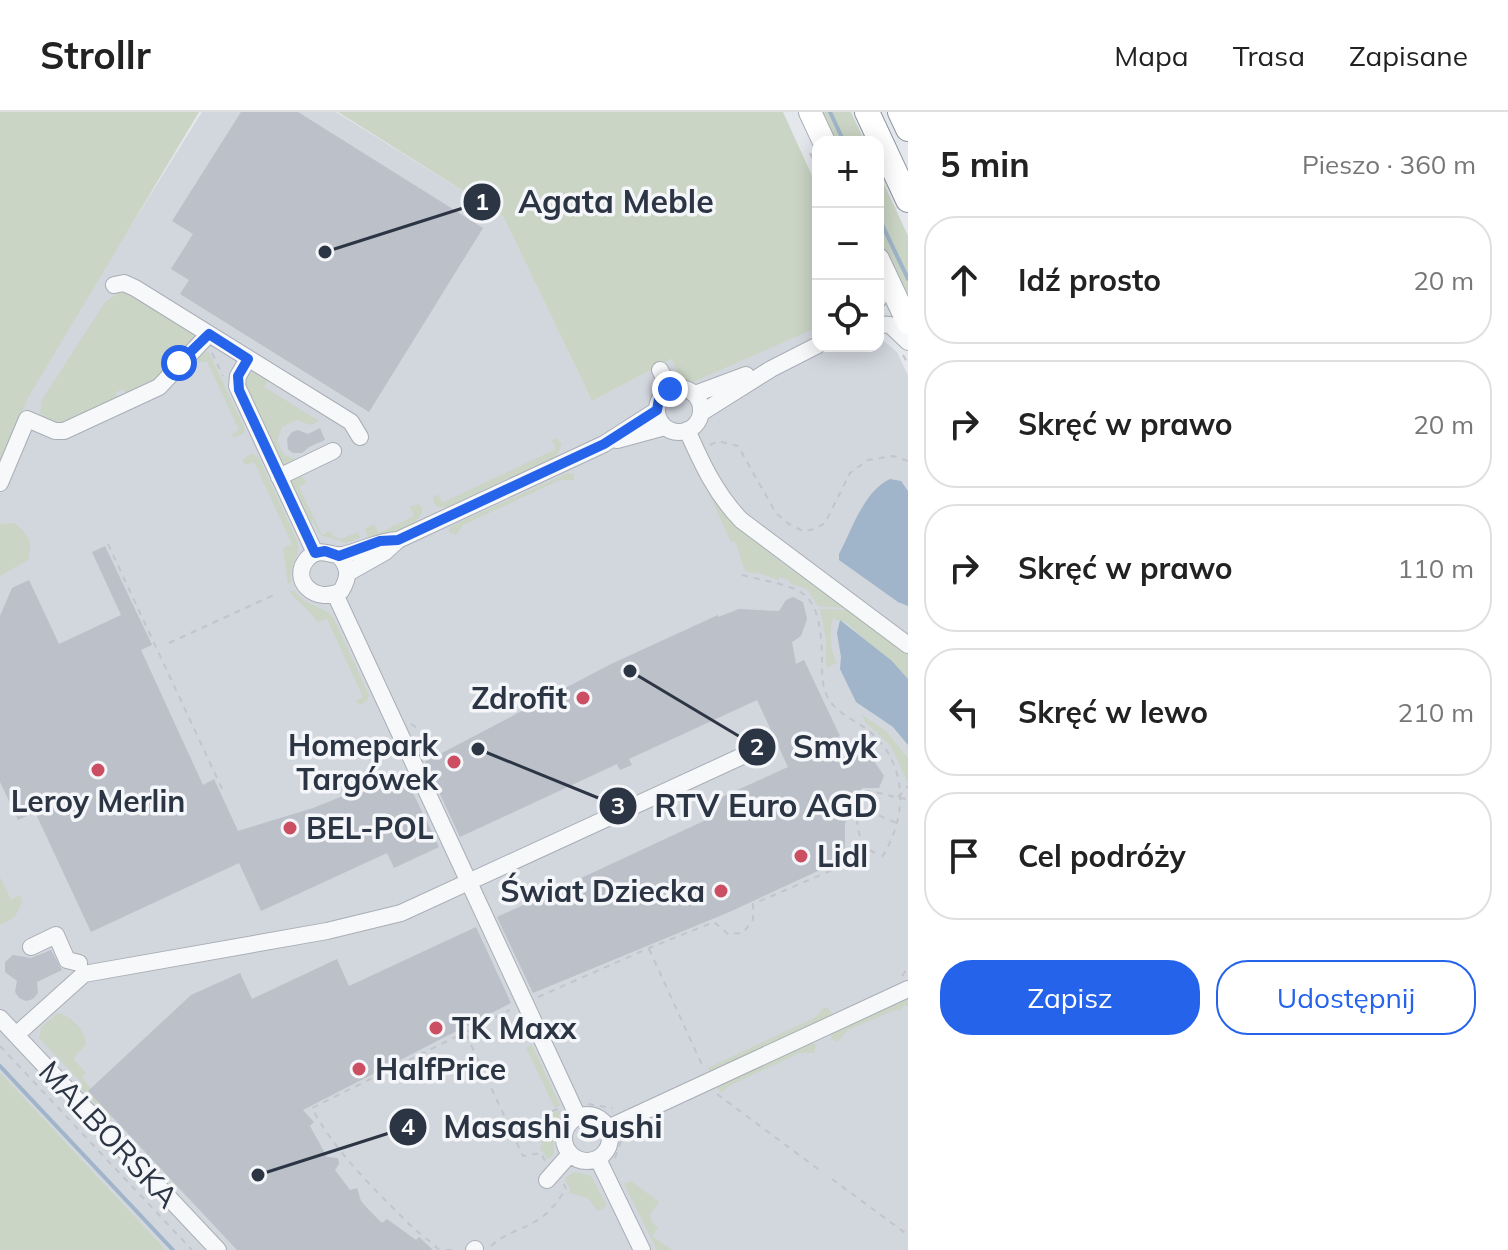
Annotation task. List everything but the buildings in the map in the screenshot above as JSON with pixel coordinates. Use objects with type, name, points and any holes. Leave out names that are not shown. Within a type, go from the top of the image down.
[{"type":"highway","points":[[867,112],[908,200]]},
{"type":"highway","points":[[900,112],[908,129]]},
{"type":"main road","points":[[810,112],[821,136]]},
{"type":"main road","points":[[884,272],[908,323]]},
{"type":"street","points":[[114,285],[129,284],[351,422],[360,437]]},
{"type":"street","points":[[884,324],[890,325],[908,342]]},
{"type":"street","points":[[0,483],[27,419],[55,431],[64,431],[125,403],[159,387],[209,334]]},
{"type":"street","points":[[701,413],[771,369],[812,348]]},
{"type":"street","points":[[248,359],[238,376],[237,386],[315,553]]},
{"type":"street","points":[[695,394],[771,369]]},
{"type":"street","points":[[660,370],[670,389]]},
{"type":"street","points":[[683,388],[695,394],[701,413],[696,424],[678,432],[665,427],[657,410],[659,399],[670,389],[683,388]]},
{"type":"street","points":[[348,573],[385,552],[398,540],[604,444],[657,410]]},
{"type":"street","points":[[604,444],[665,427]]},
{"type":"street","points":[[687,430],[724,503],[759,536],[900,635],[908,645]]},
{"type":"street","points":[[279,477],[333,451]]},
{"type":"street","points":[[339,556],[380,541],[398,540]]},
{"type":"street","points":[[325,551],[339,556],[346,563],[348,573],[345,585],[335,594],[323,597],[314,594],[303,581],[303,567],[315,553],[325,551]]},
{"type":"street","points":[[335,594],[578,1117]]},
{"type":"street","points":[[16,1035],[84,974],[327,931],[401,913],[762,747]]},
{"type":"street","points":[[31,947],[56,935],[67,960],[79,963]]},
{"type":"street","points":[[608,1128],[906,984]]},
{"type":"street","name":"MALBORSKA","points":[[0,1018],[218,1250]]},
{"type":"street","points":[[594,1116],[608,1128],[608,1148],[598,1159],[582,1161],[570,1154],[566,1147],[564,1135],[567,1127],[578,1117],[594,1116]]},
{"type":"street","points":[[556,1180],[570,1154]]},
{"type":"street","points":[[598,1159],[642,1250]]},
{"type":"path","points":[[705,447],[718,441],[738,446],[776,513],[803,531],[825,523],[850,473],[868,460],[893,456],[908,461]]},
{"type":"path","points":[[108,544],[224,793]]},
{"type":"path","points":[[742,575],[797,589],[807,595],[819,630],[827,697],[835,708],[872,733],[885,746],[899,770],[906,798],[900,824],[882,857]]},
{"type":"path","points":[[169,643],[278,593]]},
{"type":"path","points":[[403,719],[442,743]]},
{"type":"path","points":[[897,798],[908,786]]},
{"type":"path","points":[[875,853],[864,847],[856,820],[863,791],[879,791],[906,798]]},
{"type":"path","points":[[857,806],[900,824]]},
{"type":"path","points":[[906,984],[902,974],[908,968]]},
{"type":"path","points":[[465,1033],[523,1156],[541,1153],[545,1160],[551,1160]]},
{"type":"path","points":[[0,1046],[192,1250]]},
{"type":"path","points":[[541,1115],[563,1106]]},
{"type":"path","points":[[832,1179],[908,1235]]},
{"type":"path","points":[[479,1250],[541,1218],[566,1189],[556,1180]]},
{"type":"path","points":[[446,1250],[456,1250]]},
{"type":"shaded area","name":"Homepark Targówek","points":[[202,112],[336,112],[503,216],[592,401],[672,359],[812,324],[812,352],[884,352],[884,341],[897,352],[908,376],[908,1250],[166,1250],[0,1072],[0,452],[49,357]]},
{"type":"green space","points":[[0,112],[199,112],[29,396],[0,462]]},
{"type":"green space","points":[[338,112],[783,112],[812,176],[812,330],[693,382],[680,378],[672,359],[592,401],[503,216]]},
{"type":"green space","points":[[818,112],[851,112],[862,136],[829,136]]},
{"type":"green space","points":[[884,184],[908,236],[908,305],[884,255]]},
{"type":"green space","points":[[127,292],[192,331],[194,339],[160,378],[127,395],[123,389],[115,393],[118,400],[61,425],[47,420],[40,413],[42,400],[105,302],[118,293]]},
{"type":"green space","points":[[208,351],[245,429],[243,434],[234,438],[232,434],[239,430],[207,361],[196,364],[199,357]]},
{"type":"green space","points":[[254,371],[269,378],[264,387],[319,421],[311,425],[296,420],[282,427],[277,441],[284,455],[295,459],[290,465],[281,463],[245,389],[246,378]]},
{"type":"green space","points":[[556,438],[562,444],[557,456],[447,507],[438,507],[434,503],[433,497],[438,494],[442,503],[556,449],[552,440]]},
{"type":"green space","points":[[252,454],[258,456],[298,543],[291,582],[288,584],[283,548],[292,544],[254,462],[244,465],[243,459]]},
{"type":"green space","points":[[568,473],[574,474],[574,480],[560,480],[463,525],[456,535],[449,532],[450,527],[464,520]]},
{"type":"green space","points":[[299,475],[307,482],[299,487],[322,535],[330,531],[341,539],[358,532],[360,538],[346,543],[320,535],[313,521],[308,523],[291,485],[295,476]]},
{"type":"green space","points":[[706,487],[718,505],[750,537],[845,608],[818,606],[807,589],[789,583],[789,580],[745,571],[735,541],[731,542]]},
{"type":"green space","points":[[418,504],[423,508],[421,515],[410,526],[370,541],[365,529],[374,524],[379,533],[414,516],[410,507]]},
{"type":"green space","points":[[15,523],[29,540],[28,560],[0,576],[0,524]]},
{"type":"green space","points":[[294,590],[333,617],[369,695],[367,701],[359,705],[356,701],[363,697],[327,619],[317,622],[290,592]]},
{"type":"green space","points":[[820,609],[860,610],[908,641],[908,679],[848,624],[833,618],[831,640],[837,663],[826,668],[826,639]]},
{"type":"green space","points":[[861,714],[887,732],[908,758],[908,783],[891,746],[865,722]]},
{"type":"green space","points":[[0,877],[11,900],[20,895],[22,902],[15,917],[0,925]]},
{"type":"green space","points":[[908,999],[908,1007],[904,1005],[900,1011],[895,1010],[848,1030],[838,1042],[831,1039],[831,1033]]},
{"type":"green space","points":[[827,1007],[832,1013],[829,1018],[710,1073],[708,1068],[816,1017]]},
{"type":"green space","points":[[58,1013],[81,1029],[86,1044],[73,1059],[86,1073],[82,1077],[112,1117],[110,1119],[79,1087],[82,1083],[39,1038],[41,1027]]},
{"type":"green space","points":[[810,1042],[816,1045],[814,1053],[799,1053],[729,1086],[721,1093],[716,1086]]},
{"type":"green space","points":[[532,1045],[560,1105],[555,1108],[526,1048]]},
{"type":"green space","points":[[0,1072],[166,1250],[0,1250]]},
{"type":"green space","points":[[561,1110],[553,1134],[554,1153],[546,1158],[540,1150],[547,1116]]},
{"type":"green space","points":[[575,1172],[591,1176],[607,1206],[598,1211],[588,1198],[569,1193],[566,1177]]},
{"type":"green space","points":[[631,1181],[659,1202],[650,1215],[658,1228],[652,1236],[672,1250],[657,1250],[624,1184]]},
{"type":"water","points":[[890,479],[901,481],[908,491],[908,606],[839,560],[839,554],[865,502]]},
{"type":"water","points":[[840,620],[892,661],[908,679],[908,745],[893,727],[856,702],[840,669],[837,633]]},
{"type":"waterway","points":[[830,112],[841,136]]},
{"type":"waterway","points":[[884,229],[908,279]]},
{"type":"waterway","points":[[0,1066],[173,1250]]},
{"type":"place","name":"Agata Meble","points":[[325,252]]},
{"type":"place","name":"Smyk","points":[[630,671]]},
{"type":"place","name":"Zdrofit","points":[[583,698]]},
{"type":"place","name":"RTV Euro AGD","points":[[478,749]]},
{"type":"place","name":"Homepark Targówek","points":[[454,762]]},
{"type":"place","name":"Leroy Merlin","points":[[98,770]]},
{"type":"place","name":"BEL-POL","points":[[290,828]]},
{"type":"place","name":"Lidl","points":[[801,856]]},
{"type":"place","name":"Świat Dziecka","points":[[721,891]]},
{"type":"place","name":"TK Maxx","points":[[436,1028]]},
{"type":"place","name":"HalfPrice","points":[[359,1069]]},
{"type":"place","name":"Masashi Sushi","points":[[258,1175]]},
{"type":"route","points":[[179,363],[209,334],[248,359],[238,376],[237,386],[315,553],[325,551],[339,556],[380,541],[398,540],[604,444],[657,410],[659,399],[670,389]]}]
